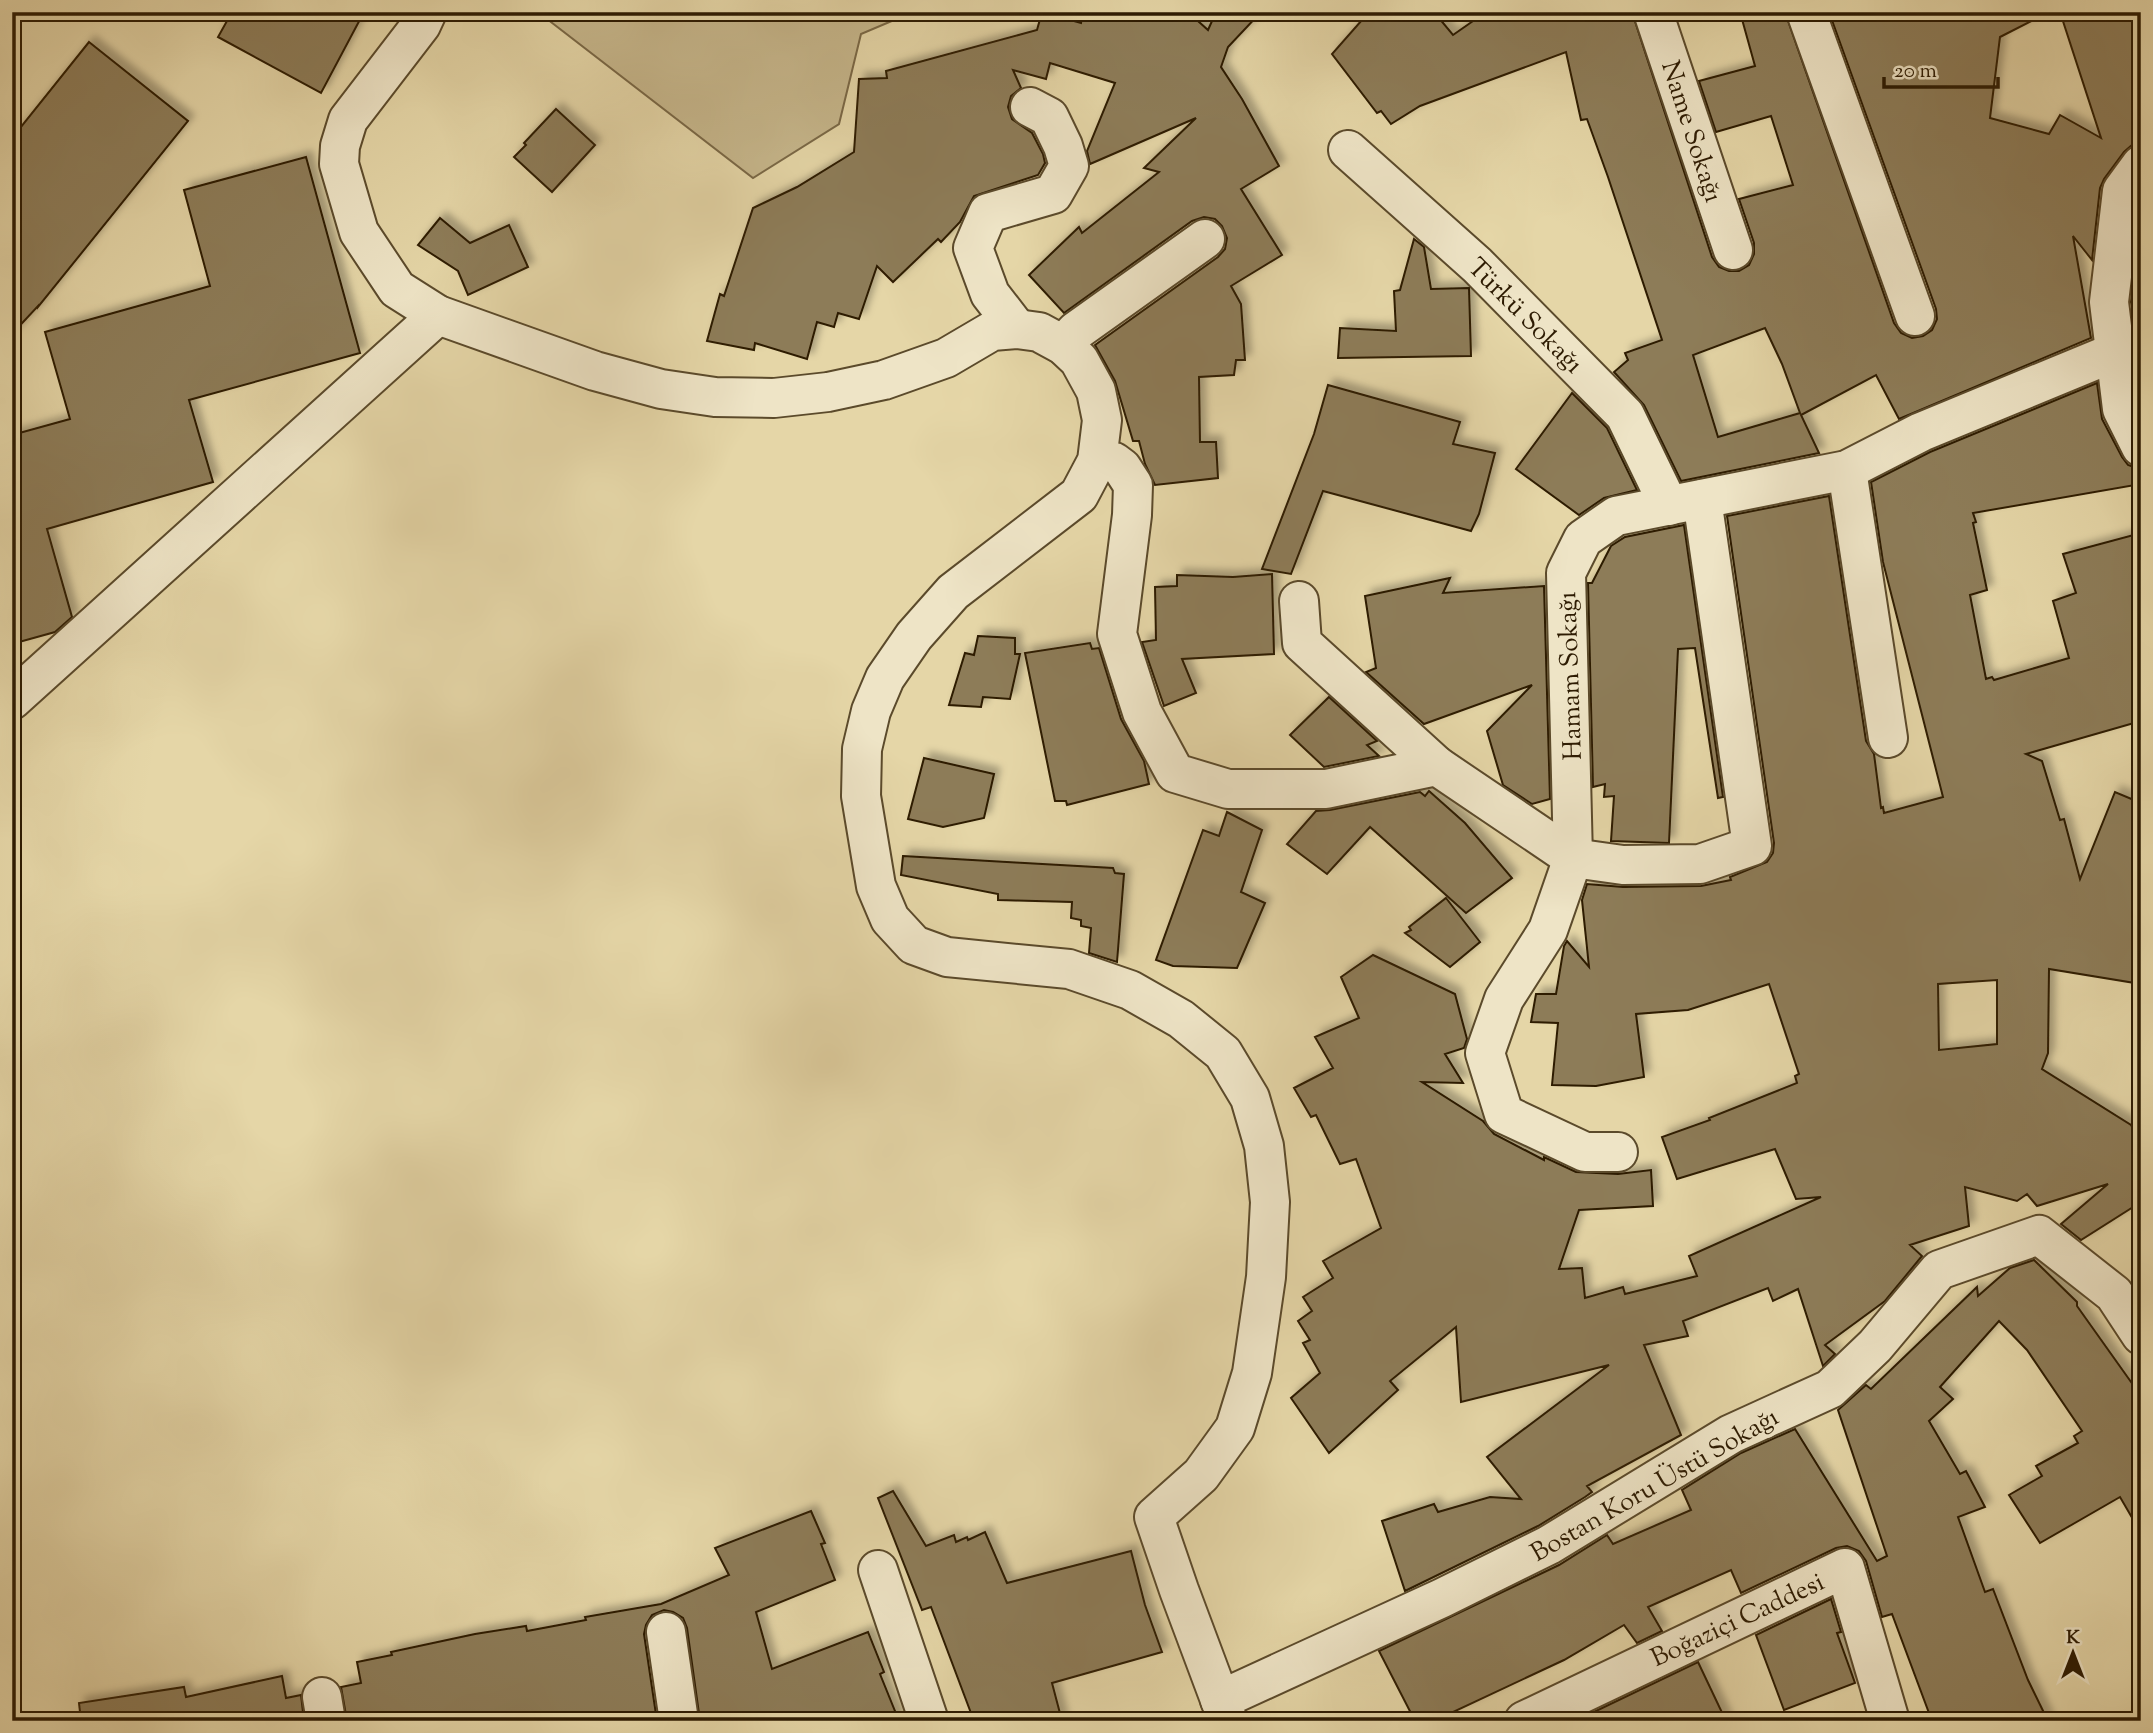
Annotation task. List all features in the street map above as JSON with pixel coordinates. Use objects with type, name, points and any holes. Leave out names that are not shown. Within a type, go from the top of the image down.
[{"type":"street","points":[[427,12],[421,25],[348,120],[340,146],[339,164],[359,232],[397,289],[438,315],[595,371],[661,389],[726,397],[774,398],[828,392],[884,380],[946,358],[992,331],[1017,329],[1039,332],[1063,345],[1079,360],[1096,391],[1102,420],[1097,461],[1079,495],[953,592],[914,636],[885,678],[871,711],[862,749],[861,796],[876,886],[890,919],[914,945],[947,957],[1069,970],[1130,990],[1181,1019],[1223,1053],[1250,1098],[1264,1146],[1270,1202],[1266,1277],[1252,1373],[1235,1427],[1201,1475],[1154,1517],[1224,1710]]},
{"type":"street","name":"Name Sokağı","points":[[1653,12],[1733,250]]},
{"type":"street","points":[[1805,12],[1915,316]]},
{"type":"street","points":[[1017,329],[990,294],[973,248],[988,213],[1053,194],[1069,166],[1049,117],[1030,107]]},
{"type":"street","name":"Türkü Sokağı","points":[[1348,150],[1478,265],[1625,415],[1686,503],[1752,846],[1700,864],[1623,865],[1573,858]]},
{"type":"street","points":[[2141,165],[2122,191],[2109,302],[2115,352],[2141,447]]},
{"type":"street","points":[[1063,345],[1076,331],[1205,239]]},
{"type":"street","points":[[12,700],[438,315]]},
{"type":"street","name":"Hamam Sokağı","points":[[1618,1152],[1586,1152],[1504,1114],[1485,1053],[1504,999],[1548,929],[1573,858],[1566,573],[1583,539],[1616,516],[1847,470],[1921,432],[2115,352]]},
{"type":"street","points":[[1097,461],[1114,462],[1122,468],[1133,485],[1132,515],[1117,634],[1142,712],[1175,774],[1228,789],[1326,789],[1437,766]]},
{"type":"street","points":[[1847,470],[1888,738]]},
{"type":"street","points":[[1300,601],[1302,643],[1437,766],[1573,858]]},
{"type":"street","name":"Bostan Koru Üstü Sokağı","points":[[1224,1710],[1549,1545],[1731,1434],[1830,1389],[1875,1346],[1939,1270],[2039,1235],[2114,1294],[2141,1335]]},
{"type":"street","name":"Boğaziçi Caddesi","points":[[1524,1721],[1844,1568],[1890,1721]]},
{"type":"street","points":[[878,1570],[929,1721]]},
{"type":"street","points":[[666,1632],[679,1721]]},
{"type":"shaded area","points":[[538,12],[913,12],[861,34],[839,124],[753,178]]},
{"type":"building","points":[[232,12],[364,12],[321,93],[218,37]]},
{"type":"building","points":[[1042,12],[1081,23],[1083,12],[1188,12],[1208,30],[1216,12],[1261,12],[1228,47],[1221,67],[1279,166],[1241,189],[1282,255],[1231,286],[1241,304],[1245,360],[1236,360],[1234,375],[1199,377],[1200,442],[1216,442],[1218,478],[1155,485],[1145,464],[1139,441],[1133,441],[1115,381],[1095,345],[1218,257],[1225,249],[1227,238],[1222,226],[1215,219],[1204,217],[1192,221],[1064,313],[1029,275],[1079,227],[1082,233],[1159,172],[1144,168],[1196,118],[1090,164],[1087,151],[1115,83],[1050,63],[1046,79],[1013,70],[1021,88],[1011,96],[1008,107],[1012,119],[1032,133],[1043,154],[1045,163],[1038,175],[974,196],[960,222],[941,242],[938,239],[893,282],[877,266],[859,319],[838,313],[834,327],[817,322],[807,359],[755,343],[754,350],[707,341],[720,294],[724,296],[753,208],[797,187],[854,152],[859,79],[887,78],[886,71],[1037,30]]},
{"type":"building","points":[[1369,12],[1434,12],[1453,35],[1486,12],[1632,12],[1712,257],[1719,267],[1739,271],[1749,265],[1754,254],[1754,243],[1739,199],[1793,185],[1771,116],[1716,132],[1699,81],[1755,66],[1740,12],[1785,12],[1894,323],[1901,333],[1912,338],[1923,336],[1932,330],[1937,319],[1936,309],[1829,12],[2049,12],[2000,37],[1990,118],[2049,134],[2060,115],[2101,138],[2060,12],[2141,12],[2141,144],[2132,145],[2124,152],[2100,188],[2092,260],[2073,236],[2091,338],[1899,419],[1876,375],[1801,415],[1819,453],[1681,481],[1644,405],[1614,372],[1628,360],[1625,353],[1662,340],[1587,119],[1581,120],[1566,52],[1420,106],[1391,124],[1381,111],[1377,113],[1332,54]],"holes":[[[1765,328],[1800,413],[1718,437],[1693,355]]]},
{"type":"building","points":[[89,42],[188,121],[38,307],[12,334],[12,138]]},
{"type":"building","points":[[556,109],[595,145],[552,192],[514,157]]},
{"type":"building","points":[[306,157],[360,353],[189,400],[213,482],[47,529],[72,617],[55,632],[12,644],[12,435],[70,419],[45,332],[210,286],[184,190]]},
{"type":"building","points":[[440,218],[470,243],[509,225],[528,267],[468,295],[458,271],[418,245]]},
{"type":"building","points":[[2141,219],[2141,318],[2131,302]]},
{"type":"building","points":[[1414,239],[1424,247],[1431,289],[1469,288],[1471,356],[1338,358],[1340,328],[1396,331],[1394,291],[1400,290]]},
{"type":"building","points":[[2097,383],[2102,419],[2122,457],[2128,465],[2137,468],[2141,484],[1973,513],[1987,590],[1970,595],[1986,679],[1992,677],[1994,680],[2069,658],[2053,601],[2076,593],[2063,554],[2141,533],[2141,721],[2026,754],[2042,761],[2060,820],[2064,819],[2080,879],[2115,792],[2141,803],[2141,953],[2135,983],[2049,969],[2048,1053],[2042,1069],[2131,1125],[2141,1142],[2141,1202],[2081,1240],[2061,1224],[2108,1184],[2037,1206],[2027,1194],[2017,1201],[1965,1187],[1969,1226],[1910,1245],[1922,1256],[1885,1301],[1825,1345],[1835,1354],[1823,1366],[1798,1289],[1773,1301],[1768,1288],[1683,1321],[1688,1336],[1644,1345],[1681,1435],[1587,1486],[1592,1492],[1538,1526],[1405,1591],[1382,1521],[1434,1504],[1438,1512],[1490,1497],[1521,1499],[1487,1457],[1609,1365],[1461,1402],[1456,1327],[1390,1381],[1398,1390],[1329,1453],[1291,1398],[1320,1373],[1303,1343],[1310,1340],[1298,1321],[1312,1311],[1303,1297],[1333,1278],[1323,1261],[1381,1228],[1356,1159],[1340,1164],[1316,1115],[1311,1117],[1294,1088],[1333,1068],[1315,1037],[1359,1018],[1341,977],[1373,955],[1455,994],[1467,1039],[1464,1048],[1445,1054],[1463,1083],[1422,1082],[1483,1121],[1494,1134],[1544,1160],[1544,1157],[1576,1172],[1618,1174],[1651,1170],[1653,1206],[1579,1210],[1559,1269],[1582,1268],[1585,1298],[1623,1287],[1625,1294],[1697,1276],[1689,1256],[1821,1197],[1796,1199],[1775,1149],[1677,1179],[1662,1137],[1797,1083],[1795,1076],[1799,1074],[1769,984],[1688,1010],[1636,1014],[1644,1077],[1596,1086],[1552,1085],[1558,1023],[1531,1022],[1536,994],[1556,994],[1567,941],[1589,967],[1582,900],[1587,884],[1623,887],[1701,886],[1731,880],[1730,877],[1767,862],[1773,853],[1774,843],[1727,516],[1829,496],[1866,741],[1874,754],[1881,808],[1883,807],[1884,813],[1943,797],[1883,562],[1871,482],[1930,452]],"holes":[[[1997,980],[1997,1044],[1939,1050],[1938,984]]]},
{"type":"building","points":[[1328,385],[1460,422],[1453,444],[1495,453],[1479,514],[1471,531],[1323,491],[1291,574],[1262,569],[1314,434]]},
{"type":"building","points":[[1572,393],[1607,428],[1637,490],[1604,498],[1579,515],[1516,469]]},
{"type":"building","points":[[1684,525],[1723,797],[1718,798],[1695,648],[1678,649],[1669,843],[1611,841],[1614,796],[1604,797],[1605,784],[1593,787],[1588,583],[1592,583],[1611,546],[1625,537]]},
{"type":"building","points":[[1272,574],[1274,654],[1182,659],[1196,693],[1164,706],[1142,642],[1156,640],[1155,587],[1177,586],[1177,575],[1233,577]]},
{"type":"building","points":[[1450,578],[1443,593],[1544,586],[1550,799],[1532,804],[1503,785],[1487,731],[1532,685],[1424,724],[1366,672],[1376,668],[1365,596]]},
{"type":"building","points":[[978,636],[1015,638],[1015,654],[1020,654],[1010,699],[983,697],[981,707],[949,705],[965,653],[974,655]]},
{"type":"building","points":[[1090,643],[1092,649],[1099,648],[1121,719],[1144,761],[1149,784],[1067,805],[1066,801],[1055,801],[1025,653]]},
{"type":"building","points":[[1329,697],[1377,741],[1367,745],[1379,756],[1324,767],[1290,735]]},
{"type":"building","points":[[924,758],[994,774],[984,818],[943,827],[908,819]]},
{"type":"building","points":[[1429,791],[1465,823],[1512,878],[1466,913],[1370,827],[1327,874],[1287,844],[1316,811],[1420,792],[1425,796]]},
{"type":"building","points":[[1227,812],[1262,830],[1241,892],[1265,903],[1237,968],[1173,966],[1156,960],[1203,830],[1219,836]]},
{"type":"building","points":[[903,856],[1113,868],[1115,873],[1124,874],[1117,962],[1089,953],[1091,928],[1081,926],[1081,920],[1071,918],[1072,902],[998,900],[998,894],[901,875]]},
{"type":"building","points":[[1446,898],[1480,942],[1450,967],[1405,933]]},
{"type":"building","points":[[2034,1260],[2077,1302],[2077,1306],[2141,1396],[2141,1533],[2120,1497],[2040,1543],[2009,1495],[2042,1476],[2036,1466],[2078,1443],[2074,1436],[2082,1431],[2027,1350],[1999,1321],[1940,1387],[1953,1399],[1929,1421],[1960,1474],[1966,1471],[1985,1507],[1958,1517],[1985,1592],[1993,1589],[2028,1680],[2048,1721],[1932,1721],[1892,1614],[1882,1617],[1866,1561],[1859,1551],[1847,1546],[1836,1548],[1741,1593],[1731,1570],[1648,1607],[1662,1631],[1637,1643],[1624,1625],[1564,1660],[1434,1721],[1415,1721],[1379,1651],[1559,1565],[1607,1535],[1613,1544],[1691,1510],[1682,1490],[1741,1453],[1795,1429],[1877,1561],[1887,1556],[1838,1410],[1866,1385],[1871,1389],[1977,1287],[1978,1296],[2010,1268]]},
{"type":"building","points":[[893,1491],[926,1546],[954,1535],[956,1542],[985,1532],[1007,1583],[1131,1551],[1145,1605],[1162,1652],[1052,1683],[1062,1721],[974,1721],[931,1607],[922,1610],[878,1498]]},
{"type":"building","points":[[811,1511],[825,1543],[821,1544],[835,1580],[756,1612],[772,1669],[868,1632],[884,1672],[880,1674],[899,1721],[700,1721],[687,1628],[683,1618],[664,1610],[652,1615],[644,1634],[657,1721],[347,1721],[341,1687],[361,1683],[357,1662],[475,1634],[526,1626],[527,1631],[586,1620],[585,1617],[661,1604],[729,1575],[715,1548]]},
{"type":"building","points":[[1831,1599],[1841,1632],[1837,1633],[1855,1683],[1784,1710],[1756,1635]]},
{"type":"building","points":[[1698,1662],[1726,1721],[1575,1721]]},
{"type":"building","points":[[282,1676],[286,1698],[301,1695],[304,1721],[81,1721],[79,1703],[184,1687],[186,1697]]}]
